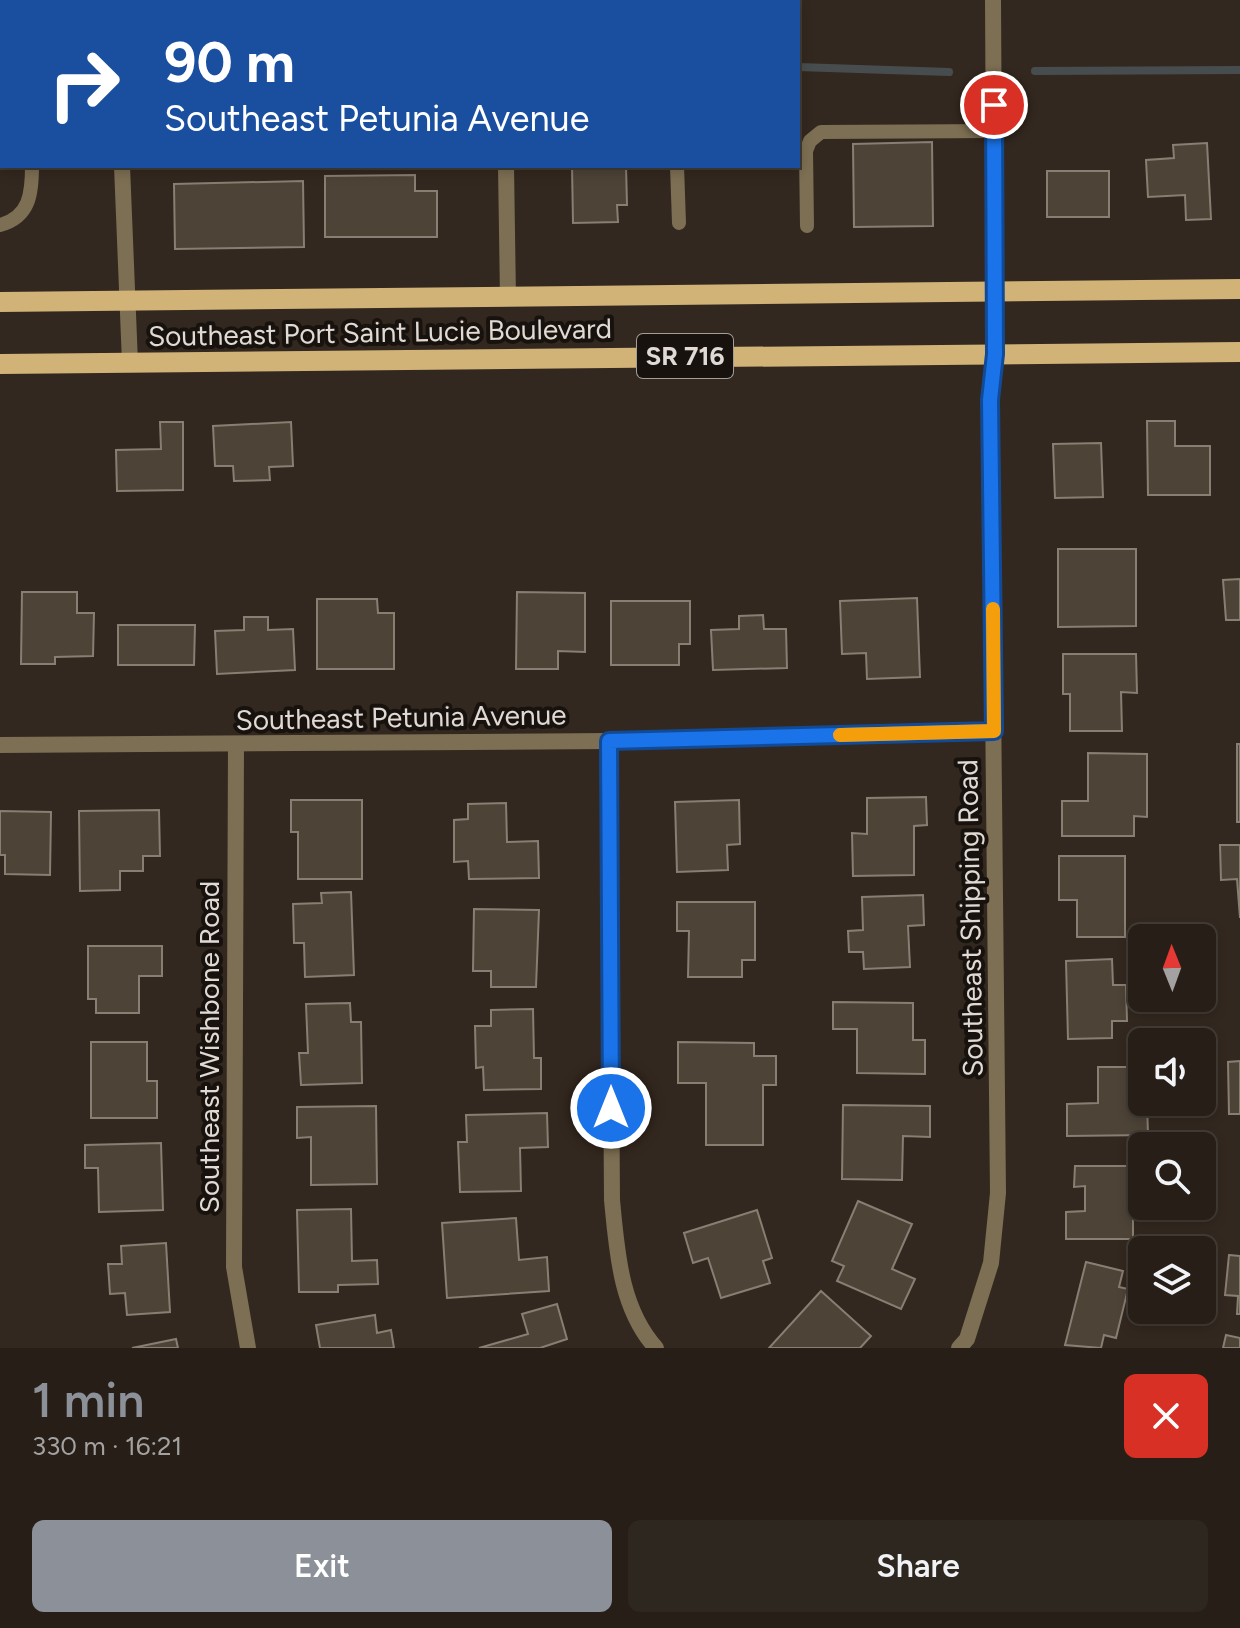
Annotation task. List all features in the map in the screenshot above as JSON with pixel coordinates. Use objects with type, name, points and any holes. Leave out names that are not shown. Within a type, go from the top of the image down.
[{"type":"main road","name":"Southeast Port Saint Lucie Boulevard","points":[[0,302],[1240,289]]},
{"type":"main road","name":"Southeast Port Saint Lucie Boulevard","points":[[0,364],[1240,352]]},
{"type":"street","name":"Southeast Shipping Road","points":[[959,1348],[967,1339],[991,1263],[998,1193],[990,400],[995,354],[993,0]]},
{"type":"street","points":[[122,168],[130,363]]},
{"type":"street","points":[[506,168],[508,298]]},
{"type":"street","name":"Southeast Petunia Avenue","points":[[0,745],[609,741],[994,731]]},
{"type":"street","points":[[609,741],[612,1200],[619,1274],[644,1335],[656,1348]]},
{"type":"street","name":"Southeast Wishbone Road","points":[[236,744],[234,1267],[248,1348]]},
{"type":"lane","points":[[807,226],[806,151],[810,141],[821,132],[994,131]]},
{"type":"lane","points":[[0,225],[13,222],[27,205],[32,195],[32,168]]},
{"type":"lane","points":[[677,168],[679,223]]},
{"type":"building","points":[[932,142],[933,226],[854,227],[853,144]]},
{"type":"building","points":[[1207,143],[1211,219],[1186,220],[1185,195],[1148,197],[1146,160],[1174,158],[1173,145]]},
{"type":"building","points":[[572,168],[626,168],[627,205],[617,205],[618,222],[573,223]]},
{"type":"building","points":[[1047,171],[1109,171],[1109,217],[1047,217]]},
{"type":"building","points":[[415,175],[415,191],[437,191],[437,237],[325,237],[325,176]]},
{"type":"building","points":[[303,181],[304,247],[175,249],[174,184]]},
{"type":"building","points":[[1147,421],[1175,421],[1175,446],[1210,446],[1210,495],[1148,495]]},
{"type":"building","points":[[160,422],[183,422],[183,490],[117,491],[116,450],[161,449]]},
{"type":"building","points":[[291,422],[293,466],[269,467],[270,480],[234,481],[233,466],[215,466],[213,426]]},
{"type":"building","points":[[1101,443],[1103,497],[1055,498],[1053,444]]},
{"type":"building","points":[[1058,549],[1136,549],[1136,626],[1058,627]]},
{"type":"building","points":[[1240,579],[1240,620],[1226,620],[1223,580]]},
{"type":"building","points":[[22,592],[77,592],[77,613],[94,613],[93,656],[55,657],[55,664],[21,664]]},
{"type":"building","points":[[517,592],[585,593],[585,652],[558,651],[558,669],[516,669]]},
{"type":"building","points":[[917,598],[920,677],[867,679],[866,653],[842,654],[840,601]]},
{"type":"building","points":[[317,599],[377,599],[378,613],[394,613],[394,669],[317,669]]},
{"type":"building","points":[[611,601],[690,601],[690,644],[679,644],[679,665],[611,665]]},
{"type":"building","points":[[763,615],[764,629],[786,629],[787,668],[713,670],[711,630],[739,629],[739,616]]},
{"type":"building","points":[[244,617],[268,617],[268,630],[293,629],[295,670],[217,674],[215,631],[244,630]]},
{"type":"building","points":[[118,625],[195,625],[194,665],[118,665]]},
{"type":"building","points":[[1063,654],[1136,654],[1137,693],[1121,692],[1122,731],[1070,731],[1070,694],[1063,694]]},
{"type":"building","points":[[1237,744],[1240,744],[1240,822],[1237,822]]},
{"type":"building","points":[[1088,753],[1147,754],[1147,817],[1134,816],[1134,836],[1062,836],[1062,801],[1088,801]]},
{"type":"building","points":[[926,797],[927,825],[914,826],[914,875],[853,876],[852,833],[867,834],[867,798]]},
{"type":"building","points":[[291,800],[362,800],[362,879],[298,879],[298,832],[291,832]]},
{"type":"building","points":[[739,800],[740,844],[727,845],[728,870],[677,872],[675,802]]},
{"type":"building","points":[[506,803],[507,842],[538,841],[539,878],[469,879],[468,861],[454,862],[454,820],[468,819],[468,804]]},
{"type":"building","points":[[159,810],[160,856],[143,856],[143,871],[120,871],[120,890],[80,891],[79,811]]},
{"type":"building","points":[[0,811],[51,812],[50,875],[5,874],[5,855],[0,855]]},
{"type":"building","points":[[1220,845],[1240,845],[1240,918],[1237,879],[1221,880]]},
{"type":"building","points":[[1059,856],[1125,856],[1125,937],[1077,937],[1077,900],[1059,900]]},
{"type":"building","points":[[351,892],[354,975],[305,977],[304,943],[294,943],[293,904],[322,903],[321,893]]},
{"type":"building","points":[[923,895],[924,925],[908,926],[910,967],[864,969],[863,952],[849,952],[848,931],[863,930],[862,897]]},
{"type":"building","points":[[677,902],[755,902],[755,960],[742,960],[742,977],[688,977],[689,931],[677,931]]},
{"type":"building","points":[[474,909],[539,910],[536,987],[491,987],[491,971],[473,971]]},
{"type":"building","points":[[88,946],[162,946],[162,976],[139,976],[139,1013],[96,1013],[96,999],[88,999]]},
{"type":"building","points":[[1112,959],[1113,985],[1126,985],[1127,1021],[1112,1021],[1112,1038],[1068,1039],[1066,961]]},
{"type":"building","points":[[833,1002],[913,1003],[913,1040],[925,1040],[925,1074],[857,1073],[857,1029],[833,1029]]},
{"type":"building","points":[[350,1003],[351,1022],[361,1022],[362,1083],[301,1085],[299,1053],[308,1053],[306,1004]]},
{"type":"building","points":[[533,1009],[534,1058],[541,1058],[541,1089],[484,1090],[483,1067],[476,1068],[475,1026],[491,1026],[491,1010]]},
{"type":"building","points":[[91,1042],[147,1042],[147,1081],[157,1081],[157,1118],[91,1118]]},
{"type":"building","points":[[678,1042],[754,1043],[754,1056],[776,1056],[776,1085],[763,1085],[763,1145],[706,1145],[706,1083],[678,1083]]},
{"type":"building","points":[[1240,1061],[1240,1114],[1229,1114],[1228,1062]]},
{"type":"building","points":[[1098,1067],[1128,1067],[1128,1116],[1147,1116],[1148,1132],[1067,1136],[1067,1104],[1098,1103]]},
{"type":"building","points":[[843,1105],[930,1106],[930,1137],[903,1136],[902,1180],[842,1179]]},
{"type":"building","points":[[376,1106],[377,1184],[311,1185],[311,1137],[297,1138],[297,1107]]},
{"type":"building","points":[[547,1113],[548,1147],[520,1148],[521,1191],[460,1192],[458,1142],[467,1142],[466,1115]]},
{"type":"building","points":[[161,1143],[163,1210],[99,1212],[98,1168],[85,1168],[85,1145]]},
{"type":"building","points":[[1075,1166],[1128,1166],[1128,1220],[1133,1220],[1133,1236],[1128,1236],[1128,1239],[1066,1239],[1066,1212],[1085,1211],[1085,1186],[1074,1187]]},
{"type":"building","points":[[858,1201],[912,1224],[892,1269],[915,1279],[901,1309],[837,1281],[844,1266],[832,1261]]},
{"type":"building","points":[[351,1209],[352,1261],[377,1260],[378,1284],[338,1285],[338,1292],[299,1292],[297,1210]]},
{"type":"building","points":[[757,1210],[772,1258],[763,1261],[770,1283],[721,1298],[708,1258],[693,1263],[684,1233]]},
{"type":"building","points":[[516,1218],[519,1260],[547,1257],[549,1291],[447,1298],[442,1223]]},
{"type":"building","points":[[166,1243],[170,1312],[127,1315],[125,1293],[110,1294],[108,1264],[122,1264],[121,1246]]},
{"type":"building","points":[[1229,1255],[1240,1256],[1240,1314],[1237,1314],[1238,1296],[1225,1295]]},
{"type":"building","points":[[1086,1262],[1123,1271],[1119,1287],[1128,1289],[1116,1338],[1104,1335],[1101,1348],[1065,1345]]},
{"type":"building","points":[[821,1291],[871,1336],[860,1348],[769,1348]]},
{"type":"building","points":[[557,1304],[567,1339],[540,1348],[479,1348],[528,1334],[522,1314]]},
{"type":"building","points":[[375,1315],[377,1333],[391,1330],[394,1348],[320,1348],[316,1325]]},
{"type":"building","points":[[1226,1335],[1240,1338],[1240,1348],[1223,1348]]},
{"type":"building","points":[[176,1339],[178,1348],[132,1348]]},
{"type":"waterway","points":[[800,67],[949,72]]},
{"type":"waterway","points":[[1035,71],[1240,70]]},
{"type":"slow traffic","points":[[840,735],[994,731],[993,609]]},
{"type":"route","points":[[611,1108],[609,741],[994,731],[990,400],[995,354],[994,105]]}]
